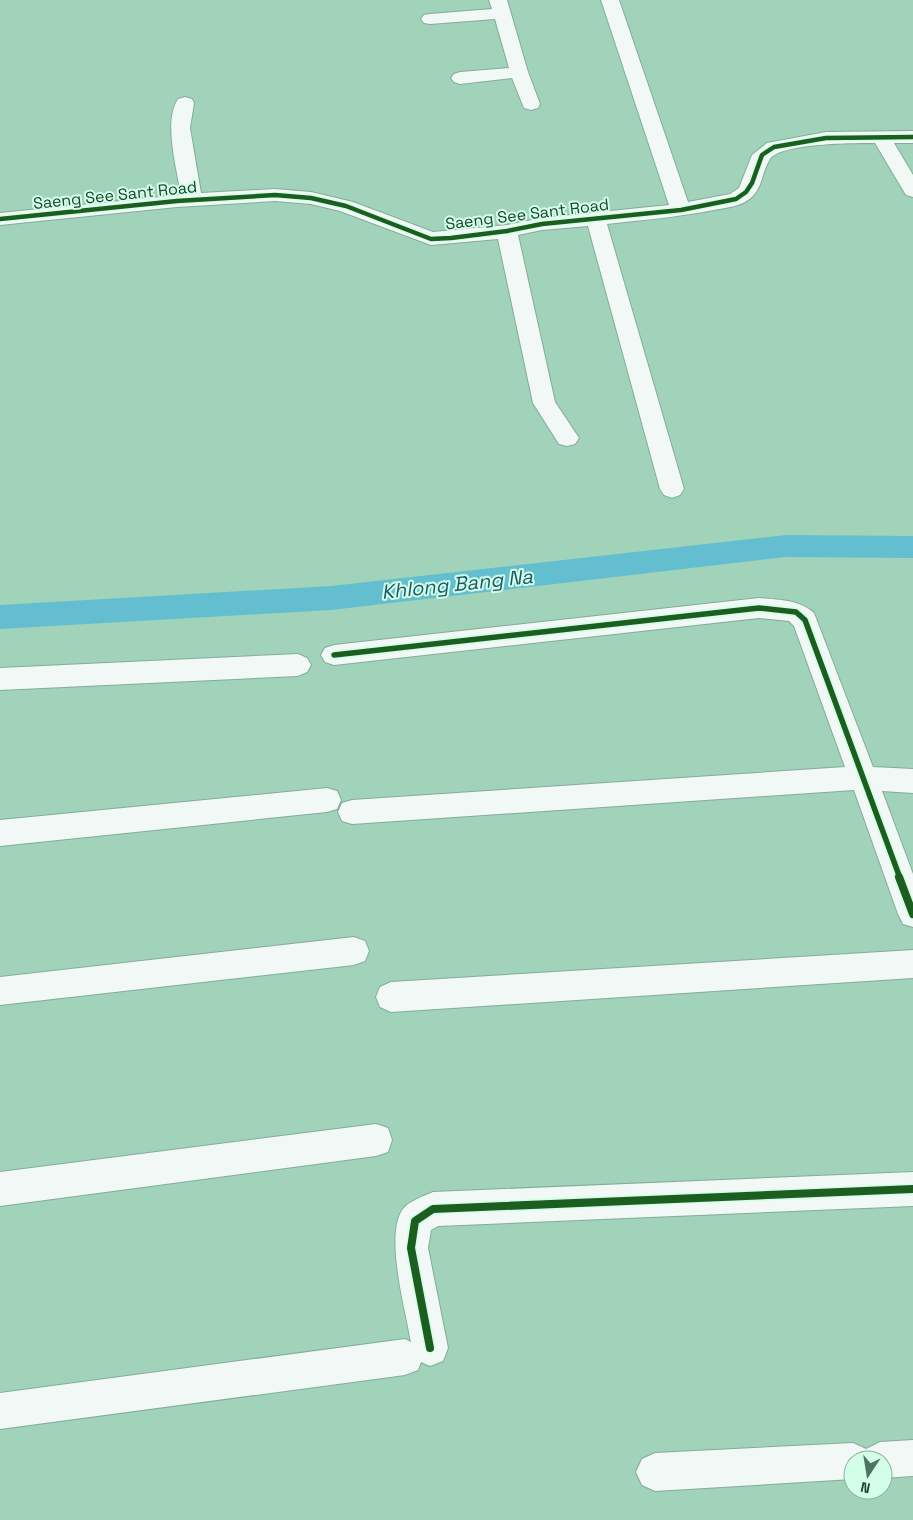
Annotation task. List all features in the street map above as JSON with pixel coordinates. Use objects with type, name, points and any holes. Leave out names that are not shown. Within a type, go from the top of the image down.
[{"type":"street","points":[[610,0],[644,105],[682,210]]},
{"type":"street","points":[[430,19],[500,7],[531,104]]},
{"type":"street","points":[[460,78],[520,72]]},
{"type":"street","points":[[184,103],[180,128],[192,200]]},
{"type":"street","name":"Saeng See Sant Road","points":[[0,219],[192,200],[275,195],[311,198],[346,206],[431,239],[507,231],[542,224],[682,210],[736,199],[746,192],[752,183],[762,154],[774,147],[826,138],[913,137]]},
{"type":"street","points":[[881,138],[913,191]]},
{"type":"street","points":[[596,218],[672,489]]},
{"type":"street","points":[[507,231],[544,403],[567,438]]},
{"type":"street","points":[[334,655],[758,608],[796,612],[804,620],[913,914]]},
{"type":"street","points":[[0,679],[298,665]]},
{"type":"street","points":[[352,812],[863,778],[913,781]]},
{"type":"street","points":[[0,833],[327,800]]},
{"type":"street","points":[[0,991],[354,951]]},
{"type":"street","points":[[392,996],[913,964]]},
{"type":"street","points":[[0,1189],[376,1140]]},
{"type":"street","points":[[0,1412],[418,1353],[411,1248],[415,1221],[433,1209],[913,1189]]},
{"type":"street","points":[[893,1459],[913,1458]]},
{"type":"street","points":[[655,1472],[843,1463]]},
{"type":"waterway","name":"Khlong Bang Na","points":[[0,617],[331,598],[786,546],[913,547]]},
{"type":"cycle path","points":[[0,219],[177,201],[275,195],[311,198],[346,206],[431,239],[451,238],[507,231],[542,224],[681,210],[736,199],[746,192],[752,183],[762,155],[774,147],[826,138],[913,137]]},
{"type":"cycle path","points":[[334,655],[759,608],[796,612],[805,620],[913,914]]},
{"type":"cycle path","points":[[430,1348],[411,1248],[415,1221],[433,1209],[913,1189]]}]
